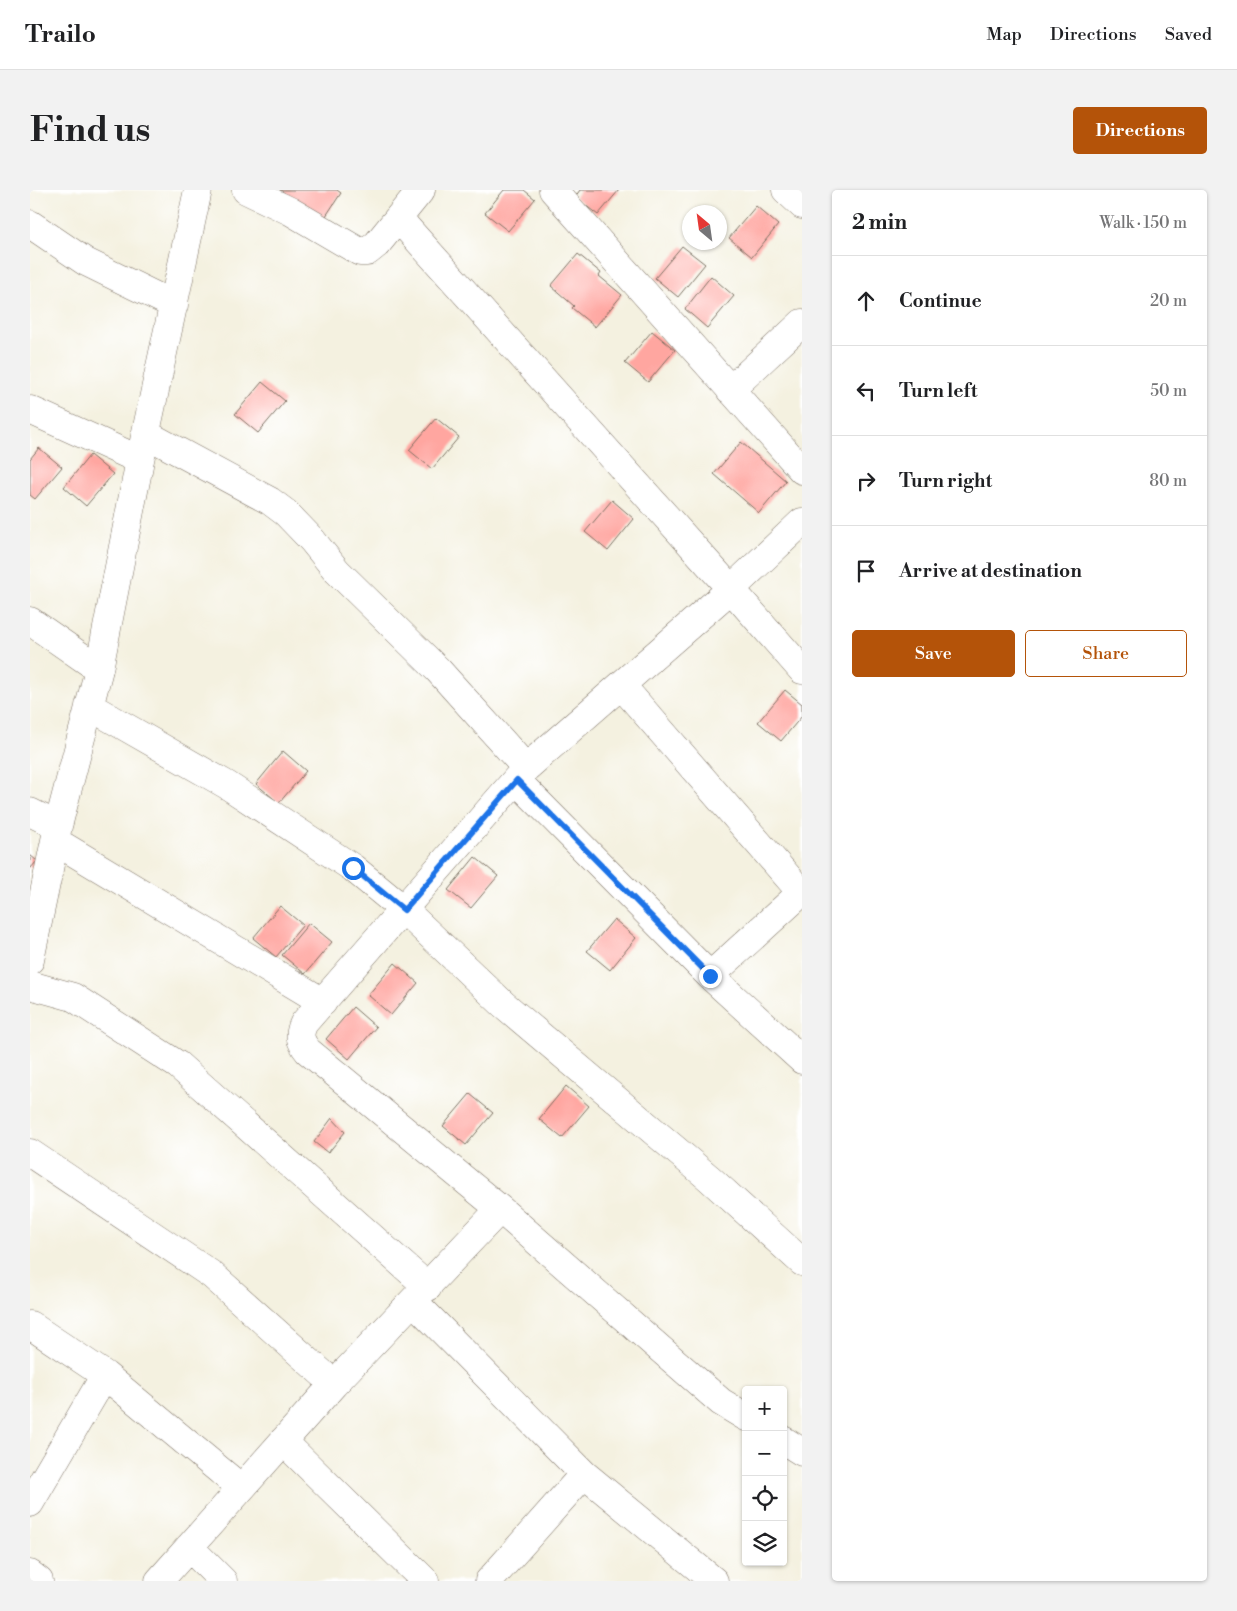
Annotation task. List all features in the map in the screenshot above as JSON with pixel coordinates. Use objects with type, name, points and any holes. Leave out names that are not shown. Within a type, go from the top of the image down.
[{"type":"street","points":[[30,960],[57,834],[99,669],[143,447],[198,190]]},
{"type":"street","points":[[246,190],[290,211],[360,252],[367,252],[372,249],[399,219],[421,190]]},
{"type":"street","points":[[553,190],[802,470]]},
{"type":"street","points":[[786,190],[802,205]]},
{"type":"street","points":[[399,219],[802,670]]},
{"type":"street","points":[[30,224],[86,262],[174,305]]},
{"type":"street","points":[[730,390],[802,323]]},
{"type":"street","points":[[30,410],[143,447],[270,501],[286,513],[312,540],[337,571],[438,670],[522,774],[710,976],[802,1060]]},
{"type":"street","points":[[742,1415],[720,1402],[500,1209],[308,1052],[301,1043],[299,1033],[304,1023],[522,774],[731,589],[802,522]]},
{"type":"street","points":[[30,621],[99,669]]},
{"type":"street","points":[[622,686],[802,892],[710,976]]},
{"type":"street","points":[[89,706],[228,785],[353,868],[404,910],[503,1004],[709,1178],[802,1262]]},
{"type":"street","points":[[30,812],[57,834],[323,1002]]},
{"type":"street","points":[[30,985],[73,997],[178,1065],[421,1294],[584,1474],[714,1581]]},
{"type":"street","points":[[30,1153],[212,1275],[334,1384]]},
{"type":"street","points":[[159,1581],[334,1384],[500,1209]]},
{"type":"street","points":[[30,1325],[105,1375],[241,1488]]},
{"type":"street","points":[[30,1503],[105,1375]]},
{"type":"street","points":[[283,1440],[424,1581]]},
{"type":"street","points":[[787,1443],[802,1452]]},
{"type":"street","points":[[488,1581],[584,1474]]},
{"type":"street","points":[[189,1547],[224,1581]]},
{"type":"street","points":[[30,1574],[39,1581]]},
{"type":"building","points":[[280,190],[337,190],[341,193],[324,219]]},
{"type":"building","points":[[504,190],[524,190],[535,199],[508,231],[485,213]]},
{"type":"building","points":[[580,190],[619,190],[598,215],[575,197]]},
{"type":"building","points":[[756,206],[778,225],[752,257],[729,238]]},
{"type":"building","points":[[682,246],[682,250],[687,250],[705,264],[678,297],[655,278]]},
{"type":"building","points":[[578,254],[601,273],[599,276],[622,295],[595,327],[572,308],[574,306],[551,286]]},
{"type":"building","points":[[711,276],[734,296],[707,328],[685,309]]},
{"type":"building","points":[[652,331],[675,350],[648,382],[625,363]]},
{"type":"building","points":[[262,382],[285,401],[258,433],[235,414]]},
{"type":"building","points":[[436,418],[459,437],[432,469],[409,450]]},
{"type":"building","points":[[741,442],[786,481],[759,513],[714,474]]},
{"type":"building","points":[[39,448],[62,467],[35,499],[30,495],[30,459]]},
{"type":"building","points":[[90,455],[113,474],[86,506],[64,487]]},
{"type":"building","points":[[612,500],[634,519],[608,551],[585,532]]},
{"type":"building","points":[[785,690],[802,704],[802,716],[781,741],[758,722]]},
{"type":"building","points":[[283,751],[306,771],[279,803],[256,784]]},
{"type":"building","points":[[30,855],[37,861],[30,869]]},
{"type":"building","points":[[475,857],[498,876],[471,908],[448,890]]},
{"type":"building","points":[[280,906],[303,925],[276,957],[253,938]]},
{"type":"building","points":[[614,919],[636,938],[610,970],[587,951]]},
{"type":"building","points":[[309,923],[332,942],[305,974],[282,955]]},
{"type":"building","points":[[395,963],[418,983],[391,1015],[368,995]]},
{"type":"building","points":[[353,1007],[376,1027],[349,1059],[326,1039]]},
{"type":"building","points":[[566,1086],[589,1106],[562,1138],[539,1119]]},
{"type":"building","points":[[470,1094],[493,1113],[466,1145],[443,1126]]},
{"type":"building","points":[[332,1118],[345,1132],[328,1153],[314,1142]]},
{"type":"route","points":[[353,868],[404,910],[517,780],[710,976]]}]
